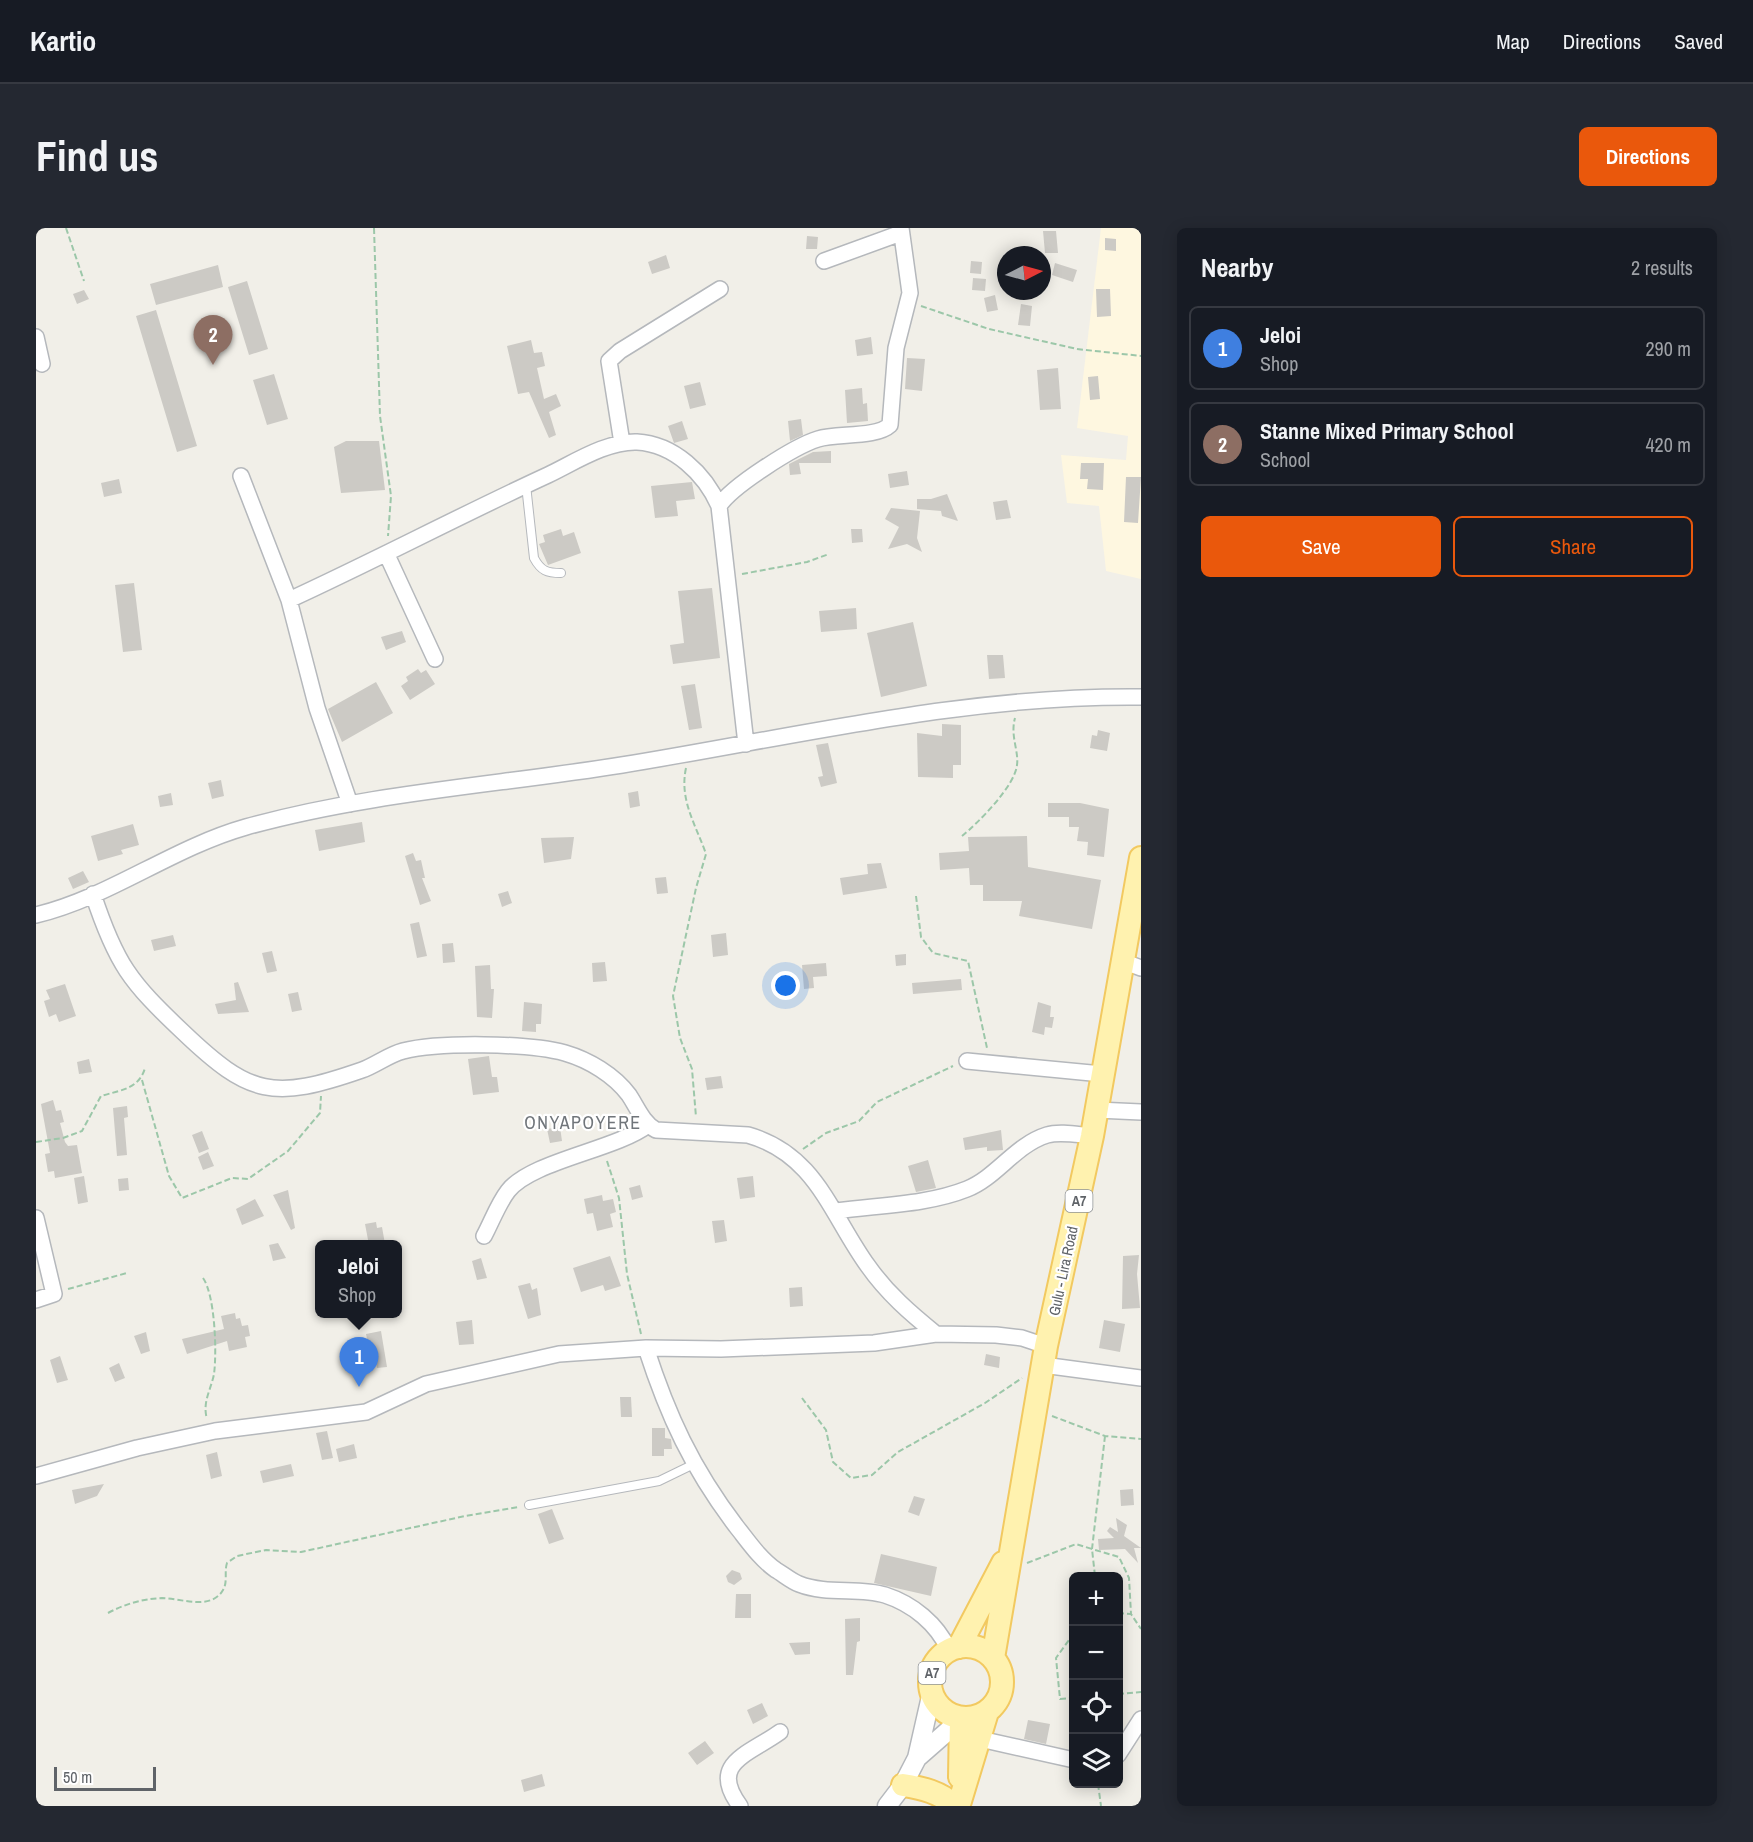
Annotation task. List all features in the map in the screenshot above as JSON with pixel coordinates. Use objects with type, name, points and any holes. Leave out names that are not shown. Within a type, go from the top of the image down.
[{"type":"main road","name":"Gulu - Lira Road","points":[[1013,1543],[1044,1361],[1092,1136],[1102,1074],[1132,964],[1141,858]]},
{"type":"main road","name":"A7","points":[[993,1658],[1013,1543]]},
{"type":"main road","name":"A7","points":[[959,1718],[937,1704],[932,1692],[933,1668],[954,1649],[1013,1543]]},
{"type":"main road","name":"A7","points":[[954,1649],[977,1647],[993,1658],[1000,1668],[1001,1692],[987,1712],[958,1804]]},
{"type":"main road","points":[[903,1785],[922,1788],[958,1804],[959,1718],[979,1716],[987,1712]]},
{"type":"street","points":[[719,506],[738,486],[810,442],[829,436],[883,430],[888,427],[896,348],[910,302],[901,231],[824,261]]},
{"type":"street","points":[[622,443],[609,361],[620,351],[720,289]]},
{"type":"street","points":[[36,337],[42,364]]},
{"type":"street","points":[[289,600],[387,555],[526,485],[622,443],[638,442],[664,448],[689,464],[714,494],[719,506],[746,744]]},
{"type":"street","points":[[241,476],[289,600],[317,708],[350,804]]},
{"type":"street","points":[[387,555],[435,659]]},
{"type":"street","points":[[36,915],[93,894],[206,841],[245,828],[350,804],[690,754],[877,719],[1019,700],[1141,697]]},
{"type":"street","points":[[93,894],[107,938],[120,964],[135,986],[209,1057],[226,1071],[254,1086],[269,1089],[312,1084],[364,1070],[404,1051],[469,1046],[542,1048],[586,1061],[615,1080],[648,1125],[661,1131],[696,1131],[754,1136],[792,1158],[812,1176],[836,1211],[867,1265],[889,1293],[936,1334]]},
{"type":"street","points":[[967,1061],[1102,1074]]},
{"type":"street","points":[[1097,1110],[1141,1113]]},
{"type":"street","points":[[484,1236],[501,1201],[518,1181],[630,1136],[648,1125]]},
{"type":"street","points":[[836,1211],[943,1197],[988,1179],[1016,1154],[1048,1134],[1092,1136]]},
{"type":"street","points":[[36,1218],[54,1294],[36,1300]]},
{"type":"street","points":[[36,1476],[137,1448],[215,1431],[347,1416],[378,1408],[426,1384],[496,1366],[559,1354],[646,1348],[721,1350],[874,1343],[936,1334],[996,1335],[1022,1338],[1044,1361],[1141,1378]]},
{"type":"street","points":[[646,1348],[675,1428],[694,1464],[752,1547],[773,1568],[799,1584],[834,1592],[884,1595],[913,1608],[954,1649]]},
{"type":"street","points":[[887,1806],[903,1785],[917,1758],[932,1692]]},
{"type":"street","points":[[917,1758],[959,1718]]},
{"type":"street","points":[[1123,1748],[1141,1719]]},
{"type":"street","points":[[740,1806],[728,1789],[726,1778],[731,1766],[780,1732]]},
{"type":"street","points":[[980,1739],[1069,1759]]},
{"type":"lane","points":[[526,485],[534,558],[539,568],[549,573],[561,573]]},
{"type":"lane","points":[[529,1505],[659,1481],[694,1464]]},
{"type":"path","points":[[66,228],[84,281]]},
{"type":"path","points":[[374,228],[380,416],[391,496],[387,555]]},
{"type":"path","points":[[910,302],[989,329],[1077,348],[1141,356]]},
{"type":"path","points":[[728,576],[807,562],[829,554]]},
{"type":"path","points":[[962,836],[979,822],[1008,784],[1017,765],[1013,748],[1013,723],[1019,700]]},
{"type":"path","points":[[690,754],[684,777],[687,812],[706,854],[696,888],[673,996],[680,1038],[692,1069],[696,1095],[696,1131]]},
{"type":"path","points":[[916,896],[921,937],[933,953],[968,961],[981,1029],[992,1062]]},
{"type":"path","points":[[792,1158],[826,1133],[859,1121],[877,1102],[941,1070],[967,1061]]},
{"type":"path","points":[[145,1068],[142,1080],[169,1176],[182,1198],[232,1178],[248,1179],[288,1151],[320,1113],[321,1097],[312,1084]]},
{"type":"path","points":[[36,1142],[63,1138],[82,1131],[101,1096],[136,1085],[142,1080]]},
{"type":"path","points":[[604,1145],[608,1170],[619,1198],[627,1274],[636,1318],[646,1348]]},
{"type":"path","points":[[54,1294],[127,1273]]},
{"type":"path","points":[[203,1278],[212,1311],[214,1345],[214,1376],[208,1390],[205,1411],[215,1431]]},
{"type":"path","points":[[802,1398],[826,1430],[833,1462],[851,1478],[872,1475],[898,1452],[985,1403],[1044,1361]]},
{"type":"path","points":[[1036,1410],[1105,1436],[1141,1439]]},
{"type":"path","points":[[1095,1572],[1092,1549],[1105,1436]]},
{"type":"path","points":[[108,1613],[127,1603],[160,1598],[208,1601],[218,1596],[224,1589],[227,1563],[237,1556],[266,1550],[301,1552],[465,1516],[529,1505]]},
{"type":"path","points":[[1007,1570],[1076,1544],[1119,1557],[1129,1578],[1131,1614],[1141,1629]]},
{"type":"path","points":[[1123,1613],[1131,1614]]},
{"type":"path","points":[[1069,1640],[1056,1658],[1060,1700],[1069,1699]]},
{"type":"path","points":[[1123,1694],[1141,1692]]},
{"type":"path","points":[[1099,1788],[1101,1806]]},
{"type":"shaded area","points":[[1101,228],[1141,228],[1141,579],[1106,571],[1099,506],[1067,503],[1061,455],[1126,460],[1128,436],[1077,428]]},
{"type":"building","points":[[1043,231],[1056,231],[1058,253],[1051,253],[1051,246],[1044,246]]},
{"type":"building","points":[[807,236],[818,237],[817,249],[806,249]]},
{"type":"building","points":[[1105,238],[1116,239],[1116,251],[1105,250]]},
{"type":"building","points":[[666,255],[670,268],[652,274],[648,262]]},
{"type":"building","points":[[971,261],[982,262],[981,274],[970,273]]},
{"type":"building","points":[[1055,263],[1077,270],[1073,282],[1052,275]]},
{"type":"building","points":[[218,265],[223,287],[156,305],[150,284]]},
{"type":"building","points":[[973,278],[986,279],[985,291],[972,290]]},
{"type":"building","points":[[247,281],[268,349],[249,355],[228,287]]},
{"type":"building","points":[[1096,289],[1110,289],[1111,316],[1097,317]]},
{"type":"building","points":[[84,290],[89,299],[77,304],[73,294]]},
{"type":"building","points":[[995,295],[998,310],[987,312],[984,298]]},
{"type":"building","points":[[1021,304],[1032,306],[1030,326],[1018,325]]},
{"type":"building","points":[[156,310],[197,446],[177,452],[136,316]]},
{"type":"building","points":[[871,337],[873,354],[857,356],[855,340]]},
{"type":"building","points":[[531,340],[534,353],[542,352],[545,366],[537,368],[544,399],[556,394],[561,406],[549,412],[556,435],[549,438],[529,392],[518,394],[507,346]]},
{"type":"building","points":[[907,358],[925,359],[922,391],[905,389]]},
{"type":"building","points":[[1058,368],[1061,409],[1040,410],[1037,370]]},
{"type":"building","points":[[274,374],[288,419],[267,425],[253,380]]},
{"type":"building","points":[[1098,376],[1100,399],[1090,400],[1088,377]]},
{"type":"building","points":[[700,382],[706,405],[690,409],[684,386]]},
{"type":"building","points":[[862,388],[863,404],[867,403],[868,421],[847,423],[845,390]]},
{"type":"building","points":[[801,419],[803,435],[790,441],[788,421]]},
{"type":"building","points":[[682,421],[688,439],[674,443],[668,426]]},
{"type":"building","points":[[346,441],[379,441],[385,490],[341,493],[334,447]]},
{"type":"building","points":[[831,451],[831,463],[799,463],[801,474],[790,475],[789,464],[813,452]]},
{"type":"building","points":[[1081,463],[1104,463],[1103,490],[1087,489],[1088,479],[1080,479]]},
{"type":"building","points":[[907,471],[909,485],[890,488],[888,474]]},
{"type":"building","points":[[1126,477],[1141,477],[1138,523],[1124,522]]},
{"type":"building","points":[[119,479],[122,493],[104,497],[101,483]]},
{"type":"building","points":[[692,482],[695,499],[676,501],[678,516],[655,518],[651,486]]},
{"type":"building","points":[[947,494],[958,521],[942,516],[941,511],[917,509],[917,499],[931,499]]},
{"type":"building","points":[[1007,500],[1011,518],[996,520],[993,502]]},
{"type":"building","points":[[891,508],[920,511],[917,538],[922,552],[907,544],[888,549],[899,527],[885,519]]},
{"type":"building","points":[[561,529],[563,536],[574,532],[581,553],[548,565],[539,544],[545,542],[543,535]]},
{"type":"building","points":[[851,529],[862,529],[863,542],[852,543]]},
{"type":"building","points":[[134,583],[142,650],[123,652],[115,585]]},
{"type":"building","points":[[712,588],[720,658],[673,664],[670,645],[684,643],[678,591]]},
{"type":"building","points":[[856,608],[857,629],[821,632],[819,611]]},
{"type":"building","points":[[913,622],[927,686],[881,697],[867,633]]},
{"type":"building","points":[[402,631],[406,642],[386,650],[381,637]]},
{"type":"building","points":[[987,655],[1003,655],[1005,678],[989,679]]},
{"type":"building","points":[[418,669],[421,673],[426,670],[435,684],[410,700],[401,686],[408,681],[406,677]]},
{"type":"building","points":[[376,682],[393,713],[342,742],[328,709]]},
{"type":"building","points":[[695,684],[702,728],[689,730],[681,686]]},
{"type":"building","points":[[942,724],[961,725],[961,765],[953,765],[953,778],[918,777],[917,733],[942,736]]},
{"type":"building","points":[[1098,730],[1110,733],[1107,751],[1090,748],[1092,735],[1097,736]]},
{"type":"building","points":[[828,743],[837,783],[821,787],[818,777],[823,776],[816,745]]},
{"type":"building","points":[[221,780],[224,796],[212,799],[208,783]]},
{"type":"building","points":[[638,791],[640,806],[630,808],[628,793]]},
{"type":"building","points":[[171,793],[173,805],[160,807],[158,796]]},
{"type":"building","points":[[1048,803],[1080,803],[1109,809],[1104,857],[1087,855],[1088,842],[1077,841],[1079,827],[1069,827],[1069,817],[1048,817]]},
{"type":"building","points":[[362,822],[365,842],[319,851],[315,830]]},
{"type":"building","points":[[133,824],[139,845],[121,850],[123,854],[98,861],[91,836]]},
{"type":"building","points":[[1027,836],[1028,867],[1101,880],[1092,929],[1019,916],[1022,901],[983,901],[983,885],[970,885],[969,868],[940,870],[939,853],[969,851],[968,837]]},
{"type":"building","points":[[574,837],[571,859],[544,863],[541,838]]},
{"type":"building","points":[[413,853],[416,861],[421,860],[425,878],[422,878],[431,901],[420,905],[405,856]]},
{"type":"building","points":[[881,863],[887,888],[843,895],[840,878],[868,874],[867,864]]},
{"type":"building","points":[[83,871],[89,882],[73,889],[68,878]]},
{"type":"building","points":[[666,877],[668,893],[657,894],[655,878]]},
{"type":"building","points":[[508,891],[512,903],[502,907],[498,894]]},
{"type":"building","points":[[419,922],[427,956],[417,958],[410,924]]},
{"type":"building","points":[[726,933],[728,955],[713,957],[711,935]]},
{"type":"building","points":[[173,935],[176,946],[154,951],[151,940]]},
{"type":"building","points":[[453,943],[455,962],[443,963],[442,944]]},
{"type":"building","points":[[272,951],[277,971],[267,973],[262,953]]},
{"type":"building","points":[[906,954],[906,965],[896,966],[895,955]]},
{"type":"building","points":[[605,962],[607,981],[593,982],[592,963]]},
{"type":"building","points":[[826,963],[827,976],[813,977],[814,988],[804,989],[802,965]]},
{"type":"building","points":[[490,965],[491,989],[494,989],[492,1018],[477,1017],[475,966]]},
{"type":"building","points":[[961,979],[962,990],[913,994],[912,983]]},
{"type":"building","points":[[238,982],[249,1012],[218,1014],[215,1004],[236,1000],[234,983]]},
{"type":"building","points":[[65,984],[76,1016],[59,1022],[56,1014],[49,1017],[44,1001],[50,999],[46,990]]},
{"type":"building","points":[[298,992],[302,1010],[292,1012],[288,994]]},
{"type":"building","points":[[524,1002],[542,1004],[541,1024],[536,1024],[536,1032],[522,1031]]},
{"type":"building","points":[[1038,1002],[1051,1006],[1050,1017],[1054,1017],[1052,1028],[1045,1027],[1044,1035],[1032,1032]]},
{"type":"building","points":[[489,1056],[492,1077],[497,1077],[499,1092],[473,1095],[468,1059]]},
{"type":"building","points":[[89,1059],[92,1072],[79,1074],[77,1062]]},
{"type":"building","points":[[721,1076],[723,1088],[707,1090],[705,1078]]},
{"type":"building","points":[[53,1100],[56,1111],[61,1110],[64,1122],[60,1123],[65,1142],[68,1146],[77,1145],[82,1173],[55,1178],[54,1171],[48,1172],[45,1154],[50,1153],[41,1104]]},
{"type":"building","points":[[127,1106],[128,1117],[124,1118],[127,1155],[117,1156],[113,1108]]},
{"type":"building","points":[[560,1127],[562,1141],[550,1143],[547,1129]]},
{"type":"building","points":[[1001,1130],[1003,1150],[987,1151],[987,1147],[965,1150],[963,1138]]},
{"type":"building","points":[[202,1131],[209,1149],[199,1153],[192,1135]]},
{"type":"building","points":[[208,1152],[214,1166],[203,1170],[198,1157]]},
{"type":"building","points":[[928,1160],[936,1188],[916,1192],[908,1166]]},
{"type":"building","points":[[84,1176],[88,1202],[78,1204],[74,1178]]},
{"type":"building","points":[[753,1176],[755,1197],[740,1199],[737,1178]]},
{"type":"building","points":[[128,1178],[129,1190],[119,1191],[118,1179]]},
{"type":"building","points":[[640,1185],[643,1197],[632,1200],[629,1188]]},
{"type":"building","points":[[288,1190],[295,1228],[291,1230],[273,1195]]},
{"type":"building","points":[[602,1195],[603,1201],[613,1199],[616,1212],[610,1214],[613,1227],[597,1231],[593,1213],[587,1214],[584,1199]]},
{"type":"building","points":[[255,1199],[264,1216],[242,1225],[236,1209]]},
{"type":"building","points":[[724,1220],[727,1241],[715,1243],[712,1221]]},
{"type":"building","points":[[376,1222],[377,1228],[382,1227],[384,1240],[368,1240],[365,1224]]},
{"type":"building","points":[[278,1243],[286,1258],[273,1261],[269,1245]]},
{"type":"building","points":[[1139,1255],[1137,1274],[1140,1308],[1122,1309],[1123,1256]]},
{"type":"building","points":[[610,1256],[621,1286],[605,1291],[603,1285],[581,1292],[573,1268]]},
{"type":"building","points":[[481,1258],[487,1278],[477,1280],[472,1261]]},
{"type":"building","points":[[530,1283],[532,1290],[537,1288],[541,1315],[528,1319],[518,1286]]},
{"type":"building","points":[[802,1287],[803,1306],[790,1307],[789,1288]]},
{"type":"building","points":[[235,1313],[236,1319],[240,1318],[242,1326],[248,1325],[250,1336],[245,1337],[247,1347],[229,1351],[227,1341],[187,1354],[182,1339],[224,1329],[221,1316]]},
{"type":"building","points":[[472,1320],[474,1344],[459,1345],[456,1322]]},
{"type":"building","points":[[1104,1320],[1125,1324],[1120,1352],[1099,1348]]},
{"type":"building","points":[[381,1331],[387,1367],[377,1368],[374,1352],[370,1353],[366,1334]]},
{"type":"building","points":[[146,1332],[150,1351],[141,1354],[134,1336]]},
{"type":"building","points":[[986,1354],[1000,1357],[999,1368],[984,1365]]},
{"type":"building","points":[[60,1356],[68,1380],[57,1383],[50,1360]]},
{"type":"building","points":[[119,1363],[125,1378],[115,1382],[109,1368]]},
{"type":"building","points":[[620,1397],[631,1397],[632,1417],[621,1417]]},
{"type":"building","points":[[652,1428],[665,1428],[665,1438],[671,1439],[672,1449],[664,1449],[664,1456],[652,1456]]},
{"type":"building","points":[[327,1431],[333,1458],[322,1460],[316,1433]]},
{"type":"building","points":[[354,1444],[357,1458],[339,1462],[336,1449]]},
{"type":"building","points":[[217,1452],[222,1476],[211,1479],[206,1455]]},
{"type":"building","points":[[291,1464],[294,1476],[263,1483],[260,1471]]},
{"type":"building","points":[[104,1484],[97,1496],[75,1504],[72,1490]]},
{"type":"building","points":[[1133,1489],[1134,1505],[1121,1506],[1120,1490]]},
{"type":"building","points":[[914,1496],[925,1499],[919,1516],[908,1512]]},
{"type":"building","points":[[552,1509],[564,1539],[549,1544],[538,1514]]},
{"type":"building","points":[[1116,1518],[1127,1525],[1124,1536],[1141,1548],[1134,1548],[1138,1563],[1125,1549],[1099,1550],[1098,1539],[1114,1538],[1107,1531],[1110,1527],[1118,1532]]},
{"type":"building","points":[[881,1554],[937,1567],[931,1596],[874,1583]]},
{"type":"building","points":[[732,1570],[740,1573],[742,1579],[734,1585],[728,1582],[726,1576]]},
{"type":"building","points":[[736,1594],[751,1594],[751,1618],[735,1618]]},
{"type":"building","points":[[860,1618],[860,1641],[857,1642],[853,1675],[846,1675],[845,1619]]},
{"type":"building","points":[[810,1642],[810,1654],[795,1655],[789,1643]]},
{"type":"building","points":[[762,1703],[768,1716],[753,1724],[747,1710]]},
{"type":"building","points":[[1028,1720],[1050,1724],[1046,1744],[1024,1739]]},
{"type":"building","points":[[705,1741],[714,1753],[697,1765],[688,1753]]},
{"type":"building","points":[[542,1774],[545,1786],[524,1792],[521,1780]]},
{"type":"place","name":"Stanne Mixed Primary School","points":[[213,365]]},
{"type":"place","name":"Jeloi","points":[[359,1387]]},
{"type":"district","name":"ONYAPOYERE","points":[[583,1122]]}]
